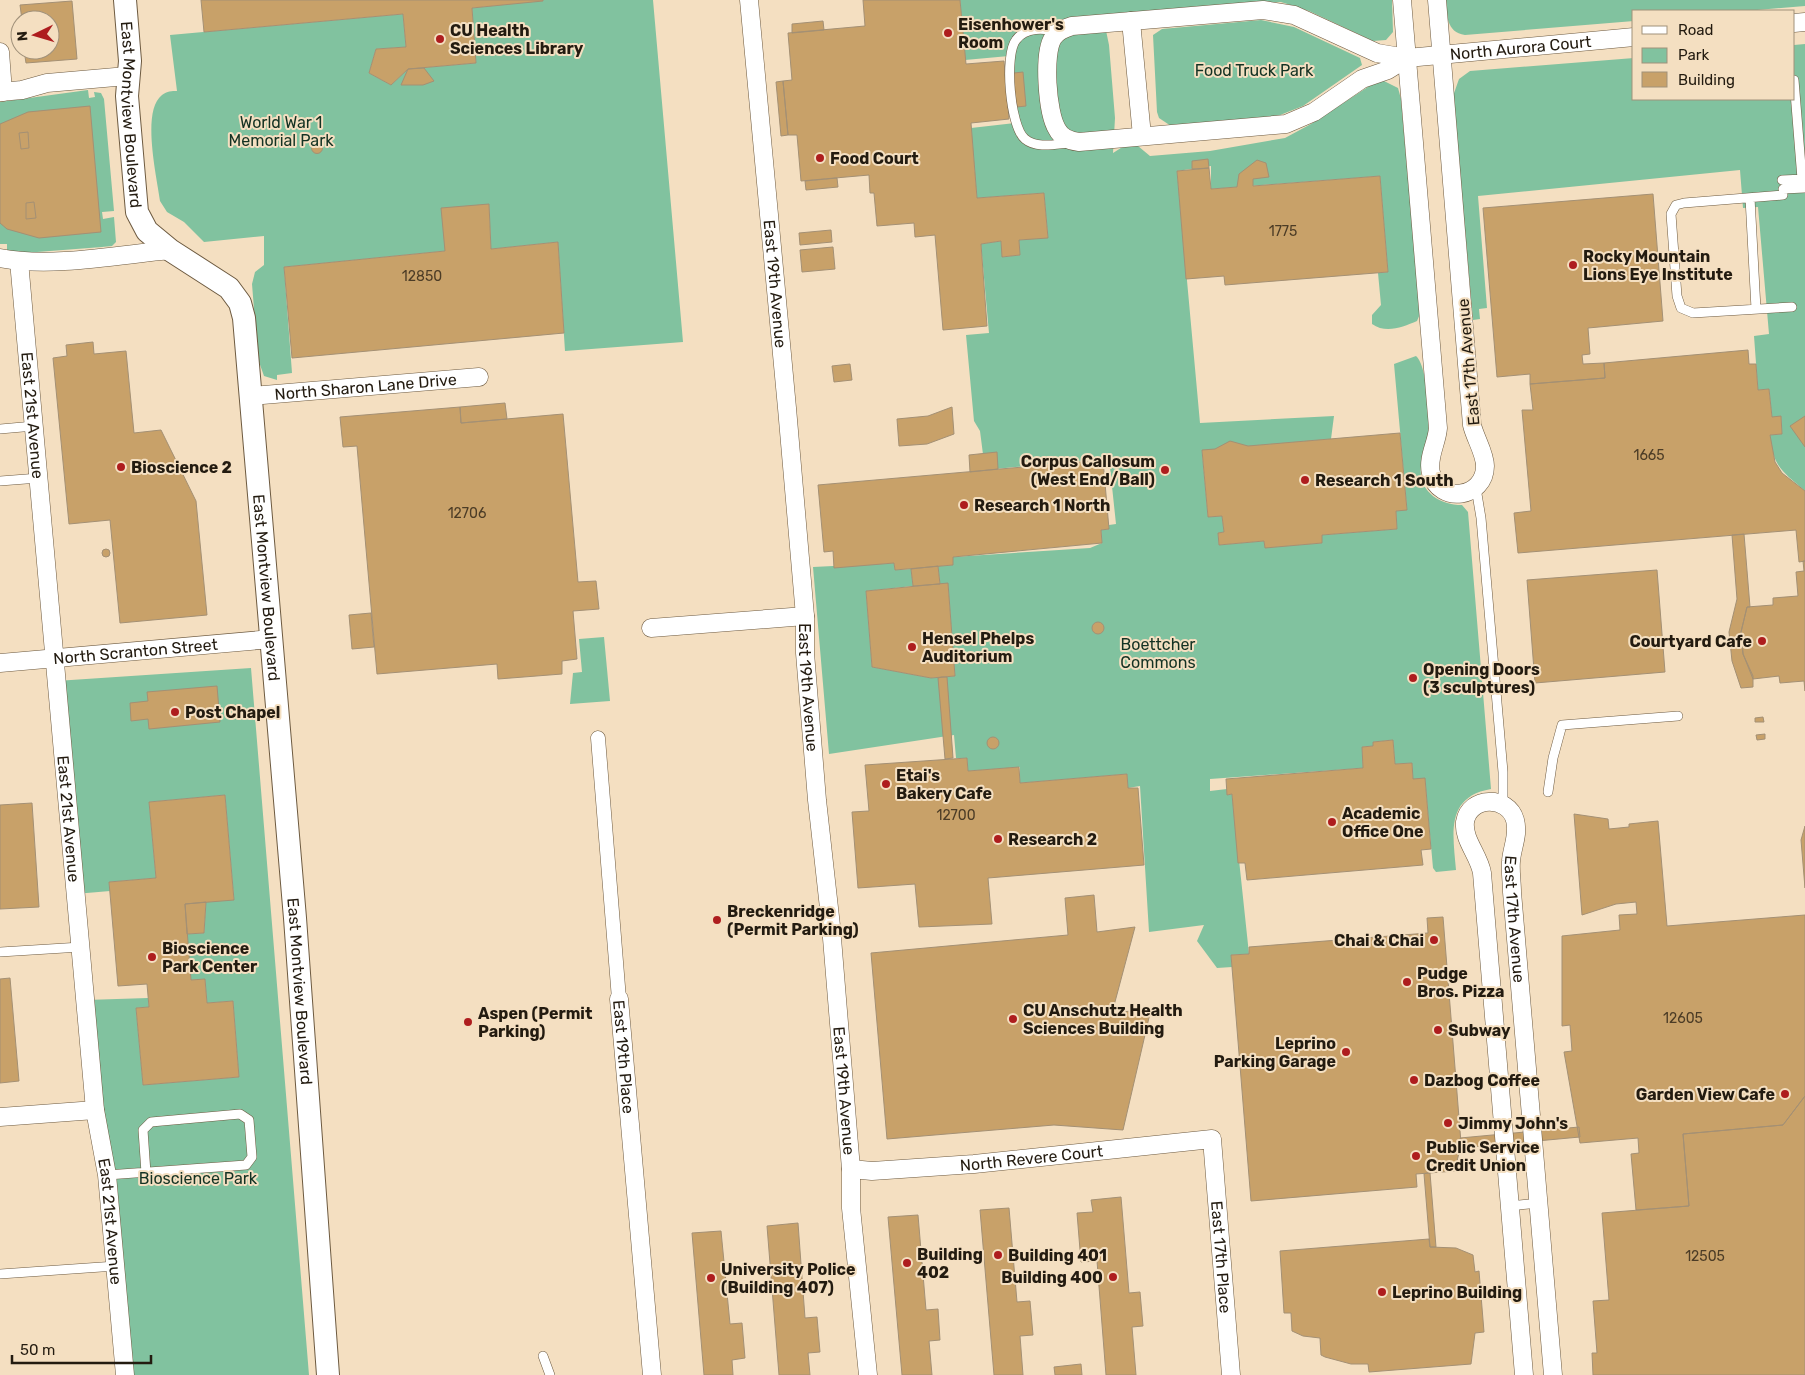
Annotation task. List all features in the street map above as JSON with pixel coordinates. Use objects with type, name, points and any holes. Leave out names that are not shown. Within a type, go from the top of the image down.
[{"type":"street","name":"East Montview Boulevard","points":[[125,0],[130,61],[127,76],[137,212],[148,231],[170,250],[222,282],[237,299],[244,318],[295,918],[328,1375]]},
{"type":"street","name":"East 19th Avenue","points":[[749,0],[805,616],[805,653],[816,790],[831,926],[851,1168],[851,1208],[868,1375]]},
{"type":"street","points":[[1402,0],[1438,428],[1430,470],[1436,484],[1447,492],[1461,494],[1476,488]]},
{"type":"street","name":"East 17th Avenue","points":[[1437,0],[1472,425],[1485,465],[1483,476],[1476,488]]},
{"type":"street","name":"North Aurora Court","points":[[1132,21],[1256,10],[1279,11],[1294,15],[1377,53],[1407,58],[1632,37]]},
{"type":"street","points":[[1132,21],[1142,136],[1084,142],[1072,141],[1062,136],[1053,120],[1047,58],[1050,42],[1059,31],[1076,26],[1132,21]]},
{"type":"street","points":[[0,52],[2,92],[22,90],[46,83],[127,76]]},
{"type":"street","name":"North Aurora Court","points":[[1142,136],[1286,124],[1314,112],[1362,79],[1388,70],[1407,58]]},
{"type":"street","points":[[0,258],[19,261],[47,261],[170,250]]},
{"type":"street","name":"East 21st Avenue","points":[[19,261],[95,1110],[107,1175],[125,1375]]},
{"type":"street","name":"North Sharon Lane Drive","points":[[251,396],[479,377]]},
{"type":"street","points":[[651,628],[805,616]]},
{"type":"street","name":"North Scranton Street","points":[[0,663],[272,639]]},
{"type":"street","name":"East 19th Place","points":[[598,738],[652,1375]]},
{"type":"street","name":"East 17th Avenue","points":[[1524,1375],[1482,872],[1478,858],[1466,834],[1465,824],[1469,813],[1478,805],[1491,801],[1503,803],[1512,812],[1517,830],[1511,858],[1511,876],[1553,1375]]},
{"type":"street","points":[[0,1117],[95,1110]]},
{"type":"street","name":"North Revere Court","points":[[851,1168],[872,1172],[974,1164],[1212,1139]]},
{"type":"street","name":"East 17th Place","points":[[1212,1139],[1231,1375]]},
{"type":"lane","points":[[1059,31],[1034,30],[1022,34],[1015,40],[1010,61],[1014,120],[1023,137],[1034,144],[1084,142]]},
{"type":"lane","points":[[1792,307],[1693,312],[1682,308],[1677,296],[1671,214],[1676,205],[1684,202],[1750,198],[1804,182],[1795,90]]},
{"type":"lane","points":[[1750,198],[1756,309]]},
{"type":"lane","points":[[0,429],[34,426]]},
{"type":"lane","points":[[0,481],[39,478]]},
{"type":"lane","points":[[1476,488],[1480,502],[1490,616],[1503,772],[1503,803]]},
{"type":"lane","points":[[1548,792],[1553,758],[1562,725],[1678,716]]},
{"type":"lane","points":[[0,952],[81,948]]},
{"type":"lane","points":[[107,1175],[146,1173],[246,1165],[252,1157],[249,1120],[240,1114],[151,1122],[143,1130],[146,1173]]},
{"type":"lane","points":[[1510,1206],[1538,1203]]},
{"type":"lane","points":[[0,1274],[116,1266]]},
{"type":"lane","points":[[543,1356],[550,1375]]},
{"type":"green space","name":"World War 1 Memorial Park","points":[[543,0],[653,0],[683,342],[565,351],[558,242],[491,249],[489,204],[445,251],[284,267],[292,373],[277,375],[277,380],[264,376],[258,359],[252,284],[255,272],[264,265],[264,236],[204,242],[184,222],[167,212],[160,201],[151,129],[152,115],[156,103],[162,95],[170,91],[177,91],[170,35],[403,14],[406,47],[376,49],[369,73],[391,85],[408,69],[476,63],[472,8]]},
{"type":"green space","name":"Boettcher Commons","points":[[960,0],[1392,0],[1393,32],[1386,40],[1373,41],[1309,11],[1281,2],[1103,16],[1109,45],[1115,118],[1113,153],[1124,146],[1138,146],[1150,156],[1210,151],[1285,138],[1311,124],[1374,83],[1384,81],[1398,88],[1401,99],[1420,314],[1417,321],[1406,325],[1383,329],[1372,324],[1372,315],[1381,305],[1378,273],[1388,272],[1380,176],[1211,189],[1211,166],[1177,171],[1200,423],[1334,416],[1331,439],[1202,451],[1208,517],[1222,516],[1224,532],[1218,533],[1219,545],[1264,541],[1265,547],[1322,543],[1322,535],[1397,529],[1396,511],[1407,509],[1394,364],[1416,356],[1420,362],[1426,382],[1429,421],[1427,446],[1421,466],[1423,483],[1432,495],[1438,499],[1462,505],[1468,512],[1491,789],[1476,793],[1466,800],[1459,809],[1455,819],[1454,831],[1456,870],[1436,872],[1433,868],[1425,779],[1413,779],[1412,763],[1395,764],[1393,740],[1373,742],[1373,746],[1362,747],[1363,768],[1210,779],[1210,791],[1227,789],[1227,795],[1232,794],[1249,954],[1231,955],[1232,967],[1217,968],[1197,941],[1204,925],[1149,932],[1140,786],[1128,788],[1127,774],[1020,783],[1020,767],[968,771],[967,758],[956,758],[954,735],[829,754],[813,567],[894,563],[895,570],[911,569],[913,586],[866,591],[872,667],[931,678],[955,676],[948,584],[940,584],[938,566],[953,565],[953,557],[1090,548],[1102,543],[1101,530],[1109,529],[1109,525],[1116,524],[1109,458],[985,470],[980,431],[974,421],[966,335],[989,333],[981,244],[1001,241],[1003,257],[1020,255],[1019,240],[1048,237],[1044,193],[977,198],[971,128],[1015,123],[1009,56],[965,60]]},
{"type":"green space","points":[[1446,0],[1805,0],[1805,6],[1758,10],[1632,10],[1632,21],[1465,35],[1451,27],[1447,17]]},
{"type":"green space","name":"Food Truck Park","points":[[1261,20],[1294,27],[1360,58],[1362,65],[1303,106],[1275,117],[1171,126],[1159,118],[1157,112],[1153,35],[1162,29]]},
{"type":"green space","points":[[1805,44],[1805,491],[1776,462],[1770,435],[1782,434],[1781,417],[1772,417],[1769,389],[1758,390],[1754,336],[1769,334],[1758,207],[1743,208],[1740,170],[1478,196],[1487,308],[1479,309],[1480,319],[1473,320],[1453,96],[1459,79],[1470,71],[1632,58],[1632,100],[1795,100],[1795,45]]},
{"type":"green space","points":[[88,90],[89,98],[95,97],[94,92],[101,93],[104,99],[114,211],[102,212],[103,219],[114,217],[116,242],[112,246],[102,247],[24,253],[7,251],[7,244],[0,244],[0,102]]},
{"type":"green space","points":[[604,637],[610,701],[570,704],[573,673],[582,672],[579,639]]},
{"type":"green space","name":"Bioscience Park","points":[[251,668],[309,1375],[125,1375],[86,1000],[148,998],[149,1007],[136,1008],[143,1085],[239,1077],[233,1001],[207,1003],[205,979],[191,980],[187,934],[204,933],[206,902],[234,899],[225,795],[149,802],[156,878],[109,882],[110,891],[75,894],[56,681]]},
{"type":"building","name":"CU Health Sciences Library","points":[[201,0],[543,1],[472,8],[476,63],[408,69],[391,85],[369,73],[376,49],[406,47],[403,14],[204,32]]},
{"type":"building","points":[[863,0],[960,0],[966,64],[1004,61],[1009,119],[971,123],[977,198],[1044,193],[1048,238],[1019,240],[1020,255],[1002,257],[1001,241],[981,244],[987,326],[943,330],[935,235],[915,237],[914,223],[877,226],[874,193],[870,193],[869,175],[801,181],[797,135],[788,135],[783,81],[792,80],[788,33],[865,26]]},
{"type":"building","points":[[72,1],[77,59],[26,63],[26,60],[60,60],[60,10],[21,10],[20,5]]},
{"type":"building","points":[[823,21],[824,30],[792,33],[792,24]]},
{"type":"building","points":[[424,68],[434,81],[423,85],[401,85],[408,69]]},
{"type":"building","points":[[1023,72],[1026,106],[1008,108],[1005,74]]},
{"type":"building","points":[[783,81],[788,135],[781,136],[776,82]]},
{"type":"building","points":[[90,106],[101,232],[39,238],[7,229],[0,223],[0,124],[28,112]]},
{"type":"building","points":[[28,132],[29,148],[21,149],[19,133]]},
{"type":"building","points":[[317,142],[323,148],[317,154],[311,148]]},
{"type":"building","points":[[1208,159],[1209,168],[1192,169],[1192,161]]},
{"type":"building","points":[[1257,160],[1266,163],[1269,177],[1253,179],[1253,186],[1380,176],[1388,272],[1225,285],[1224,276],[1186,279],[1177,171],[1209,168],[1211,189],[1237,187],[1239,174]]},
{"type":"building","points":[[837,178],[838,187],[806,190],[805,181]]},
{"type":"building","name":"Rocky Mountain Lions Eye Institute","points":[[1653,194],[1663,321],[1588,328],[1590,354],[1582,355],[1583,364],[1604,363],[1605,378],[1530,384],[1530,374],[1497,377],[1483,208]]},
{"type":"building","points":[[34,202],[36,218],[26,219],[26,203]]},
{"type":"building","points":[[489,204],[491,249],[558,242],[564,333],[292,358],[284,267],[445,251],[441,208]]},
{"type":"building","points":[[831,230],[832,242],[800,245],[799,233]]},
{"type":"building","points":[[833,247],[835,269],[802,272],[800,250]]},
{"type":"building","name":"Bioscience 2","points":[[93,342],[94,354],[126,351],[134,433],[161,430],[196,501],[207,615],[120,623],[110,520],[69,524],[53,358],[67,356],[66,345]]},
{"type":"building","points":[[1748,350],[1749,364],[1756,364],[1758,390],[1769,389],[1772,417],[1781,416],[1782,434],[1770,435],[1775,462],[1782,473],[1805,491],[1805,561],[1799,562],[1796,530],[1518,553],[1514,513],[1531,511],[1522,410],[1533,410],[1530,384],[1605,378],[1604,363]]},
{"type":"building","points":[[850,364],[852,380],[834,382],[832,366]]},
{"type":"building","points":[[505,403],[507,419],[461,423],[460,407]]},
{"type":"building","points":[[460,407],[461,423],[563,414],[578,582],[596,581],[599,609],[573,611],[577,659],[562,661],[562,674],[498,679],[497,664],[377,674],[357,446],[343,447],[340,417]]},
{"type":"building","points":[[952,407],[954,434],[927,444],[899,446],[897,419],[928,416]]},
{"type":"building","points":[[1805,416],[1805,447],[1790,426]]},
{"type":"building","name":"Research 1 South","points":[[1400,433],[1407,510],[1396,511],[1397,529],[1322,535],[1322,543],[1265,548],[1264,541],[1219,545],[1218,533],[1224,532],[1222,516],[1208,517],[1202,450],[1215,449],[1230,441],[1248,446]]},
{"type":"building","points":[[997,452],[998,469],[970,472],[969,455]]},
{"type":"building","name":"Research 1 North","points":[[1103,460],[1109,529],[1101,530],[1102,543],[953,557],[953,565],[895,570],[894,563],[834,568],[833,551],[824,552],[818,485]]},
{"type":"building","name":"Corpus Callosum (West End/Ball)","points":[[1165,464],[1171,470],[1165,476],[1159,470]]},
{"type":"building","points":[[1744,534],[1750,607],[1747,607],[1741,632],[1743,654],[1753,676],[1753,687],[1741,688],[1732,661],[1729,632],[1737,599],[1732,535]]},
{"type":"building","points":[[106,549],[110,553],[106,557],[102,553]]},
{"type":"building","points":[[1803,561],[1805,561],[1805,691],[1804,681],[1780,683],[1779,676],[1753,679],[1743,654],[1741,632],[1747,607],[1773,605],[1773,598],[1798,596],[1796,572],[1804,571]]},
{"type":"building","points":[[938,566],[940,584],[913,586],[911,569]]},
{"type":"building","points":[[1657,570],[1665,672],[1535,683],[1527,580]]},
{"type":"building","name":"Hensel Phelps Auditorium","points":[[948,583],[955,676],[931,678],[872,667],[866,591]]},
{"type":"building","points":[[371,613],[374,647],[352,649],[349,615]]},
{"type":"building","points":[[1096,622],[1100,622],[1104,628],[1100,634],[1096,634],[1092,630],[1092,626]]},
{"type":"building","points":[[947,677],[953,758],[945,759],[938,678]]},
{"type":"building","name":"Post Chapel","points":[[217,686],[220,722],[149,729],[148,719],[131,721],[130,703],[148,701],[147,692]]},
{"type":"building","points":[[1763,717],[1764,722],[1755,722],[1755,718]]},
{"type":"building","points":[[1765,734],[1765,739],[1757,740],[1756,735]]},
{"type":"building","points":[[991,737],[995,737],[999,743],[995,749],[991,749],[987,745],[987,741]]},
{"type":"building","name":"Academic Office One","points":[[1393,740],[1395,764],[1412,763],[1413,779],[1425,778],[1431,849],[1421,850],[1423,865],[1247,880],[1245,863],[1238,863],[1232,794],[1227,795],[1226,779],[1363,768],[1362,747],[1373,746],[1373,742]]},
{"type":"building","name":"Research 2","points":[[967,758],[968,771],[1019,767],[1020,783],[1127,774],[1128,788],[1138,788],[1144,865],[988,878],[992,924],[919,927],[915,884],[858,888],[852,812],[869,811],[865,765]]},
{"type":"building","name":"Bioscience Park Center","points":[[225,795],[234,900],[185,904],[191,980],[205,979],[207,1003],[233,1001],[239,1077],[143,1085],[136,1008],[149,1007],[147,984],[118,986],[109,882],[156,878],[149,802]]},
{"type":"building","points":[[32,803],[39,907],[0,909],[0,805]]},
{"type":"building","points":[[1574,814],[1608,819],[1609,829],[1629,827],[1629,824],[1658,821],[1667,926],[1805,915],[1805,1096],[1783,1125],[1683,1134],[1689,1206],[1636,1210],[1631,1154],[1639,1153],[1638,1138],[1580,1143],[1564,1052],[1572,1051],[1570,1025],[1562,1026],[1562,936],[1620,930],[1619,915],[1637,914],[1636,902],[1616,904],[1582,915]]},
{"type":"building","points":[[1805,826],[1805,888],[1801,840]]},
{"type":"building","name":"CU Anschutz Health Sciences Building","points":[[1094,895],[1097,932],[1135,927],[1112,1013],[1151,1009],[1123,1130],[1054,1125],[887,1139],[871,953],[1068,935],[1065,898]]},
{"type":"building","points":[[206,902],[204,933],[187,934],[185,904]]},
{"type":"building","name":"Leprino Parking Garage","points":[[1443,917],[1461,1143],[1455,1171],[1416,1174],[1417,1187],[1251,1201],[1231,955],[1249,954],[1249,947],[1428,933],[1427,918]]},
{"type":"building","points":[[10,978],[19,1081],[0,1083],[0,979]]},
{"type":"building","points":[[1805,1096],[1805,1375],[1593,1375],[1592,1353],[1597,1353],[1593,1301],[1609,1300],[1602,1213],[1689,1206],[1683,1134],[1783,1125]]},
{"type":"building","points":[[1579,1127],[1580,1137],[1461,1148],[1460,1138]]},
{"type":"building","points":[[1430,1173],[1436,1247],[1430,1247],[1424,1174]]},
{"type":"building","name":"Building 400","points":[[1121,1197],[1129,1293],[1140,1292],[1143,1326],[1132,1327],[1136,1375],[1106,1375],[1097,1261],[1081,1262],[1077,1213],[1093,1212],[1091,1200]]},
{"type":"building","name":"Building 401","points":[[1009,1208],[1017,1302],[1030,1301],[1033,1335],[1020,1336],[1023,1375],[994,1375],[980,1210]]},
{"type":"building","name":"Building 402","points":[[918,1215],[926,1310],[938,1309],[940,1340],[929,1341],[932,1375],[902,1375],[888,1217]]},
{"type":"building","points":[[798,1223],[805,1318],[817,1317],[820,1352],[808,1353],[810,1375],[779,1375],[767,1226]]},
{"type":"building","name":"University Police (Building 407)","points":[[721,1231],[730,1324],[742,1323],[745,1358],[732,1360],[733,1375],[704,1375],[692,1233]]},
{"type":"building","name":"Leprino Building","points":[[1429,1239],[1430,1247],[1456,1248],[1473,1255],[1475,1272],[1479,1271],[1484,1332],[1475,1333],[1471,1364],[1369,1372],[1368,1364],[1351,1364],[1321,1355],[1320,1338],[1303,1336],[1292,1331],[1291,1313],[1284,1313],[1280,1251]]},
{"type":"building","points":[[1081,1364],[1082,1375],[1055,1375],[1054,1367]]},
{"type":"place","name":"Eisenhower's Room","points":[[948,33]]},
{"type":"place","name":"CU Health Sciences Library","points":[[440,39]]},
{"type":"place","name":"Food Court","points":[[820,158]]},
{"type":"place","name":"Rocky Mountain Lions Eye Institute","points":[[1573,265]]},
{"type":"place","name":"Bioscience 2","points":[[121,467]]},
{"type":"place","name":"Corpus Callosum (West End/Ball)","points":[[1165,470]]},
{"type":"place","name":"Research 1 South","points":[[1305,480]]},
{"type":"place","name":"Research 1 North","points":[[964,505]]},
{"type":"place","name":"Courtyard Cafe","points":[[1762,641]]},
{"type":"place","name":"Hensel Phelps Auditorium","points":[[912,647]]},
{"type":"place","name":"Opening Doors (3 sculptures)","points":[[1413,678]]},
{"type":"place","name":"Post Chapel","points":[[175,712]]},
{"type":"place","name":"Etai's Bakery Cafe","points":[[886,784]]},
{"type":"place","name":"Academic Office One","points":[[1332,822]]},
{"type":"place","name":"Research 2","points":[[998,839]]},
{"type":"place","name":"Breckenridge (Permit Parking)","points":[[717,920]]},
{"type":"place","name":"Chai & Chai","points":[[1434,940]]},
{"type":"place","name":"Bioscience Park Center","points":[[152,957]]},
{"type":"place","name":"Pudge Bros. Pizza","points":[[1407,982]]},
{"type":"place","name":"CU Anschutz Health Sciences Building","points":[[1013,1019]]},
{"type":"place","name":"Aspen (Permit Parking)","points":[[468,1022]]},
{"type":"place","name":"Subway","points":[[1438,1030]]},
{"type":"place","name":"Leprino Parking Garage","points":[[1346,1052]]},
{"type":"place","name":"Dazbog Coffee","points":[[1414,1080]]},
{"type":"place","name":"Garden View Cafe","points":[[1785,1094]]},
{"type":"place","name":"Jimmy John's","points":[[1448,1123]]},
{"type":"place","name":"Public Service Credit Union","points":[[1416,1156]]},
{"type":"place","name":"Building 401","points":[[998,1255]]},
{"type":"place","name":"Building 402","points":[[907,1263]]},
{"type":"place","name":"Building 400","points":[[1113,1277]]},
{"type":"place","name":"University Police (Building 407)","points":[[711,1278]]},
{"type":"place","name":"Leprino Building","points":[[1382,1292]]}]
